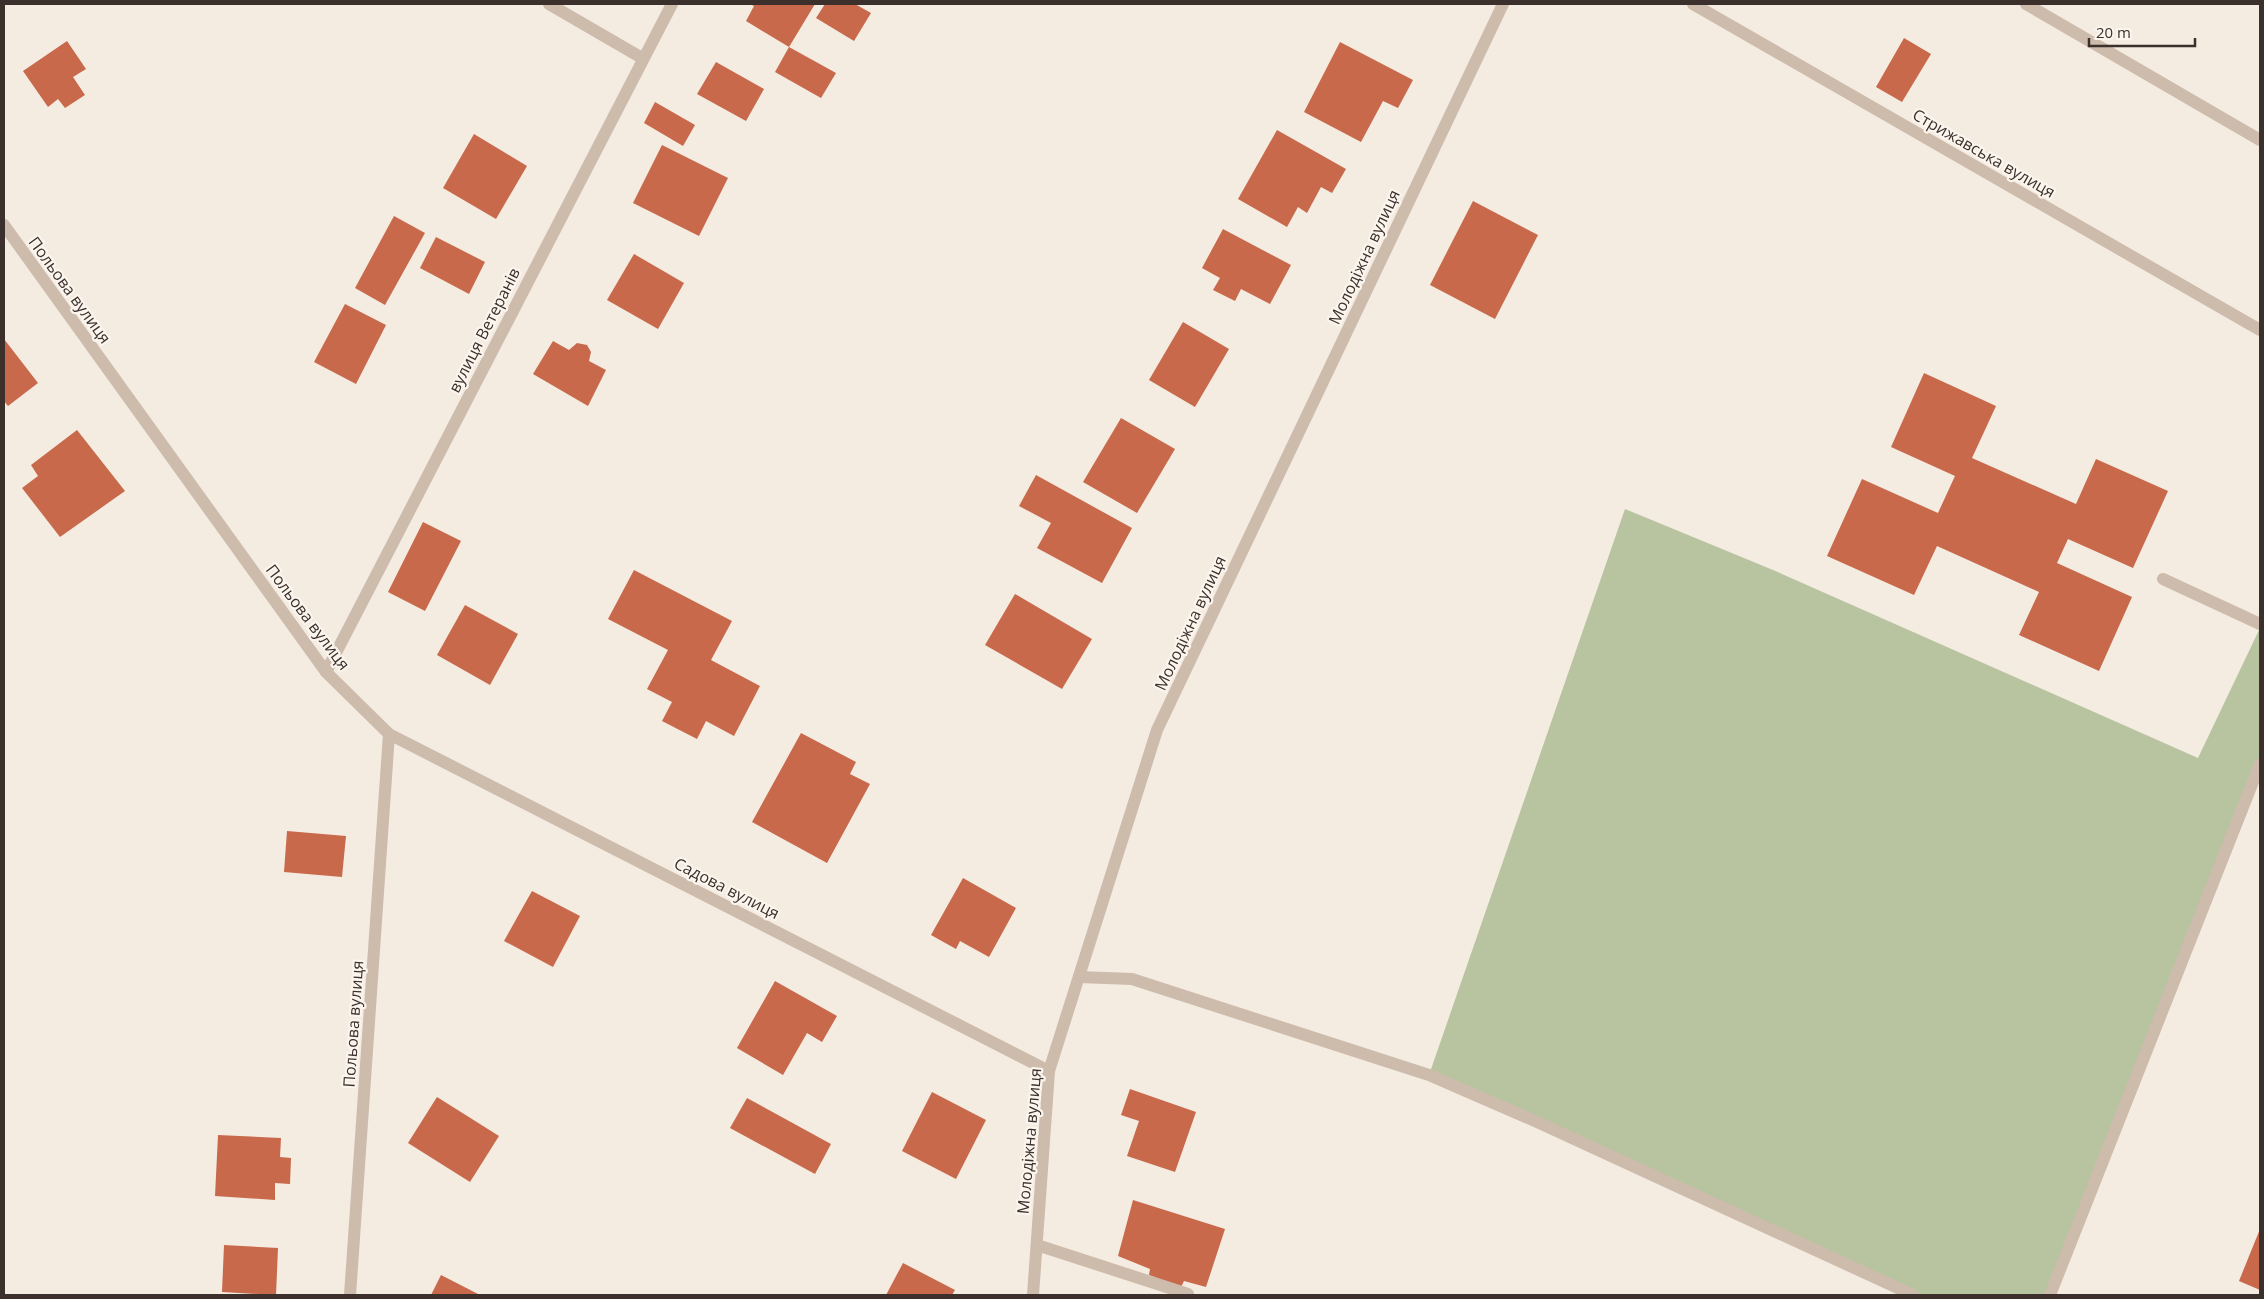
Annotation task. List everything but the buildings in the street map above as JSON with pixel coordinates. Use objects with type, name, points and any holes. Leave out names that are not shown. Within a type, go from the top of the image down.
[{"type":"street","points":[[549,4],[642,58]]},
{"type":"street","name":"вулиця Ветеранів","points":[[326,672],[642,58],[672,4]]},
{"type":"street","name":"Молодіжна вулиця","points":[[1033,1295],[1049,1071],[1157,730],[1503,4]]},
{"type":"street","name":"Стрижавська вулиця","points":[[1692,4],[2260,330]]},
{"type":"street","points":[[2026,4],[2260,140]]},
{"type":"street","name":"Польова вулиця","points":[[4,225],[326,672],[389,734],[350,1295]]},
{"type":"street","points":[[2163,579],[2260,624]]},
{"type":"street","name":"Садова вулиця","points":[[389,734],[1049,1071]]},
{"type":"street","points":[[2050,1295],[2260,764]]},
{"type":"street","points":[[1079,977],[1132,979],[1429,1075],[1534,1121],[1913,1295]]},
{"type":"street","points":[[1036,1244],[1188,1294]]},
{"type":"green space","points":[[1625,509],[1773,570],[2198,758],[2260,628],[2260,764],[2050,1295],[1913,1295],[1429,1075]]}]
